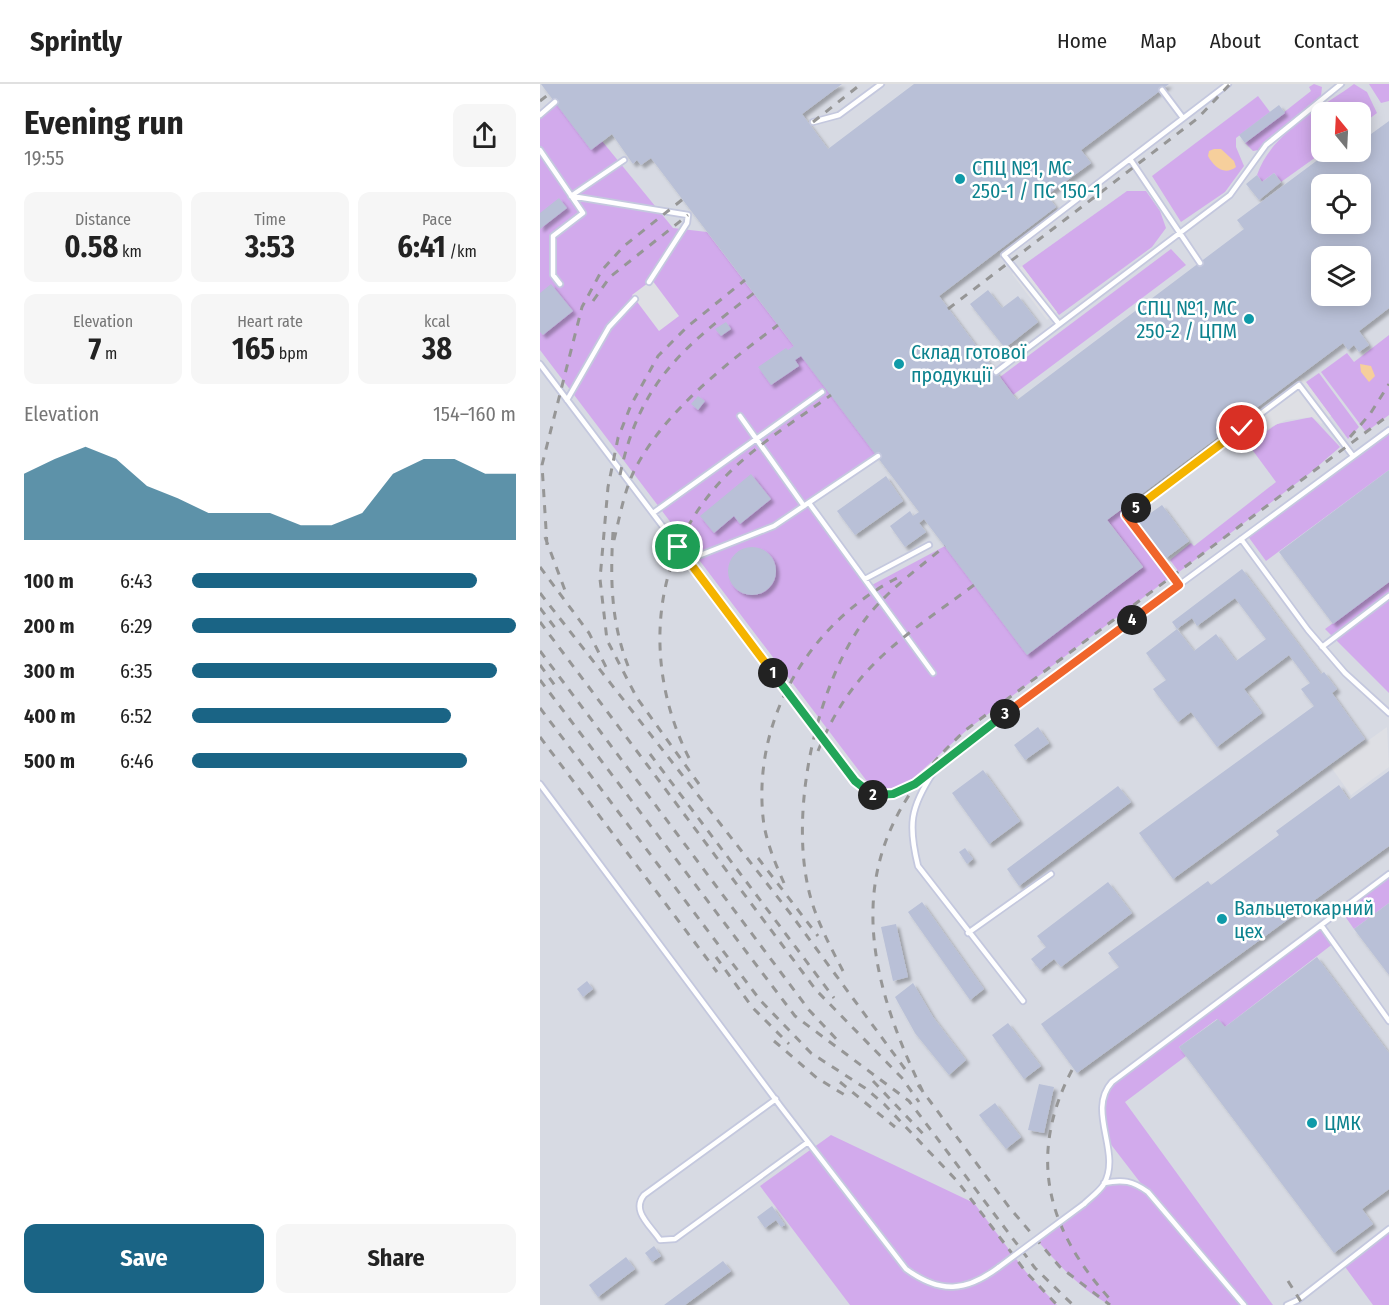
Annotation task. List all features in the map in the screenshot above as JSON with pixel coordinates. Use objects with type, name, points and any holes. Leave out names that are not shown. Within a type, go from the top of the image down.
[{"type":"lane","points":[[813,122],[839,115],[881,84]]},
{"type":"lane","points":[[1059,324],[1004,255],[1228,84]]},
{"type":"lane","points":[[1328,84],[1334,90]]},
{"type":"lane","points":[[996,372],[1230,195],[1266,145],[1341,84]]},
{"type":"lane","points":[[1162,90],[1183,118]]},
{"type":"lane","points":[[540,115],[555,102]]},
{"type":"lane","points":[[540,150],[583,213],[553,236],[553,275],[560,284]]},
{"type":"lane","points":[[1130,159],[1163,206],[1178,234],[1200,263]]},
{"type":"lane","points":[[571,196],[624,160]]},
{"type":"lane","points":[[571,196],[688,215],[687,223],[649,282]]},
{"type":"lane","points":[[567,400],[609,327],[634,299]]},
{"type":"lane","points":[[540,364],[863,789],[873,795],[893,794],[915,784],[969,740],[1389,430]]},
{"type":"lane","points":[[1179,585],[1126,515],[1299,386],[1353,456]]},
{"type":"lane","points":[[652,513],[822,392]]},
{"type":"lane","points":[[740,416],[865,579],[933,673]]},
{"type":"lane","points":[[688,560],[774,526],[878,456]]},
{"type":"lane","points":[[1241,539],[1322,647],[1345,673],[1389,713]]},
{"type":"lane","points":[[865,579],[930,545]]},
{"type":"lane","points":[[1322,647],[1389,596]]},
{"type":"lane","points":[[936,768],[918,796],[911,821],[911,838],[918,866],[1023,1001]]},
{"type":"lane","points":[[540,784],[894,1256],[918,1278],[946,1288],[975,1282],[999,1267],[1083,1204],[1104,1183],[1121,1179],[1137,1184],[1148,1192],[1244,1305]]},
{"type":"lane","points":[[968,933],[1051,874]]},
{"type":"lane","points":[[1104,1183],[1108,1156],[1102,1105],[1106,1089],[1134,1064],[1389,874]]},
{"type":"lane","points":[[1321,925],[1389,1021]]},
{"type":"lane","points":[[776,1099],[644,1195],[638,1202],[638,1209],[660,1240],[675,1239],[808,1142]]},
{"type":"lane","points":[[1287,1305],[1298,1300],[1389,1229]]},
{"type":"shaded area","points":[[540,84],[1389,84],[1389,1305],[540,1305]]},
{"type":"shaded area","points":[[1314,84],[1322,87],[1321,96],[1265,141],[1259,150],[1253,151],[1245,143],[1311,91],[1309,87]]},
{"type":"shaded area","points":[[1354,84],[1367,92],[1377,113],[1371,118],[1371,102],[1328,102]]},
{"type":"shaded area","points":[[1369,84],[1389,84],[1389,101],[1381,103]]},
{"type":"shaded area","points":[[1258,96],[1270,112],[1236,138],[1236,147],[1244,166],[1225,192],[1181,222],[1152,176]]},
{"type":"shaded area","points":[[555,102],[602,141],[673,228],[707,232],[878,456],[810,503],[870,586],[945,546],[1027,654],[1143,567],[1107,520],[1125,507],[1129,513],[1127,515],[1172,576],[968,729],[909,782],[892,788],[873,786],[866,780],[540,350],[540,115]]},
{"type":"shaded area","points":[[1311,114],[1311,161],[1281,182],[1274,173],[1262,182],[1257,175],[1264,160],[1273,147]]},
{"type":"shaded area","points":[[1221,149],[1234,161],[1236,167],[1227,171],[1216,167],[1208,156],[1209,151]]},
{"type":"shaded area","points":[[1127,191],[1146,191],[1160,211],[1166,228],[1152,247],[1059,315],[1022,266]]},
{"type":"shaded area","points":[[1171,249],[1186,265],[1013,395],[1000,377]]},
{"type":"shaded area","points":[[1022,266],[1057,312],[1047,320],[1012,274]]},
{"type":"shaded area","points":[[652,280],[679,316],[659,331],[632,295]]},
{"type":"shaded area","points":[[1389,335],[1389,415],[1366,432],[1321,372],[1347,353],[1354,362]]},
{"type":"shaded area","points":[[1360,364],[1371,366],[1375,376],[1369,382],[1361,372]]},
{"type":"shaded area","points":[[1319,373],[1359,427],[1348,439],[1306,382]]},
{"type":"shaded area","points":[[1302,377],[1331,416],[1321,424],[1312,417],[1286,420],[1271,427],[1250,442],[1237,426]]},
{"type":"shaded area","points":[[1312,417],[1340,447],[1310,473],[1179,572],[1170,560],[1191,543],[1194,546],[1276,482],[1248,444],[1277,424]]},
{"type":"shaded area","points":[[1389,430],[1389,470],[1266,561],[1247,535]]},
{"type":"shaded area","points":[[1389,582],[1389,693],[1325,629]]},
{"type":"shaded area","points":[[1387,727],[1389,767],[1351,795],[1331,767]]},
{"type":"shaded area","points":[[1389,877],[1389,903],[1354,929],[1342,912]]},
{"type":"shaded area","points":[[1321,925],[1334,943],[1225,1027],[1217,1019],[1179,1047],[1186,1056],[1125,1102],[1273,1305],[1110,1305],[1099,1299],[1079,1284],[1036,1239],[1084,1204],[1104,1183],[1121,1179],[1146,1190],[1106,1138],[1103,1121],[1106,1089]]},
{"type":"shaded area","points":[[831,1135],[974,1203],[1026,1272],[1057,1305],[850,1305],[760,1186]]},
{"type":"shaded area","points":[[1389,1229],[1389,1305],[1373,1305],[1343,1264]]},
{"type":"building","points":[[541,84],[842,84],[802,114],[828,149],[914,84],[1169,84],[1081,150],[1091,163],[1047,195],[1056,207],[939,296],[1017,400],[1244,229],[1237,220],[1315,162],[1371,162],[1371,134],[1389,121],[1389,308],[1359,331],[1369,345],[1359,352],[1354,345],[1348,350],[1343,343],[1107,520],[1143,567],[1027,655],[924,519],[919,523],[926,532],[905,547],[890,526],[910,511],[913,516],[919,512],[801,356],[795,360],[799,366],[771,385],[758,367],[786,348],[788,350],[794,346],[651,158],[641,165],[637,160],[633,164],[612,134],[591,150]]},
{"type":"building","points":[[1279,105],[1285,113],[1245,143],[1239,135]]},
{"type":"building","points":[[1274,173],[1281,182],[1259,200],[1246,184],[1257,175],[1262,182]]},
{"type":"building","points":[[559,198],[567,208],[540,229],[540,213]]},
{"type":"building","points":[[551,284],[573,311],[543,335],[540,332],[540,293]]},
{"type":"building","points":[[988,290],[1002,308],[1018,296],[1038,322],[1005,348],[970,304]]},
{"type":"building","points":[[726,322],[731,329],[721,336],[715,329]]},
{"type":"building","points":[[698,396],[705,401],[698,410],[691,404]]},
{"type":"building","points":[[1389,470],[1389,582],[1333,624],[1279,552]]},
{"type":"building","points":[[751,474],[771,499],[740,524],[734,516],[714,533],[700,516]]},
{"type":"building","points":[[886,476],[903,501],[855,535],[837,511]]},
{"type":"building","points":[[1162,505],[1189,541],[1166,558],[1138,522]]},
{"type":"building","points":[[752,547],[769,554],[776,571],[769,588],[752,595],[735,588],[728,571],[735,554]]},
{"type":"building","points":[[1242,569],[1321,674],[1324,672],[1337,689],[1332,693],[1365,739],[1173,879],[1139,833],[1314,706],[1301,689],[1310,683],[1289,655],[1244,689],[1262,713],[1217,747],[1191,712],[1178,722],[1153,689],[1166,680],[1146,653],[1177,629],[1172,622]],"holes":[[[1235,598],[1266,639],[1236,661],[1216,634],[1194,651],[1177,629],[1192,618],[1197,626]]]},
{"type":"building","points":[[1038,727],[1049,743],[1025,760],[1014,745]]},
{"type":"building","points":[[983,770],[1020,821],[989,844],[952,793]]},
{"type":"building","name":"Вальцетокарний цех","points":[[1389,771],[1389,846],[1077,1073],[1041,1024],[1119,967],[1108,953],[1208,881],[1211,885],[1279,835],[1276,831],[1339,785],[1349,800]]},
{"type":"building","points":[[1118,786],[1131,802],[1019,886],[1007,869]]},
{"type":"building","points":[[965,848],[973,859],[967,864],[959,852]]},
{"type":"building","points":[[1108,882],[1132,913],[1061,967],[1054,959],[1040,970],[1031,959],[1046,947],[1037,936]]},
{"type":"building","points":[[922,902],[984,989],[970,1000],[908,912]]},
{"type":"building","points":[[1389,903],[1389,975],[1354,929]]},
{"type":"building","points":[[896,924],[908,977],[893,981],[881,927]]},
{"type":"building","name":"ЦМК","points":[[1317,957],[1389,1053],[1389,1189],[1362,1209],[1373,1224],[1334,1253],[1179,1047],[1218,1019],[1225,1027]]},
{"type":"building","points":[[587,981],[593,989],[583,997],[577,989]]},
{"type":"building","points":[[913,983],[933,1017],[966,1060],[949,1075],[915,1033],[895,997]]},
{"type":"building","points":[[1008,1023],[1041,1066],[1024,1079],[992,1035]]},
{"type":"building","points":[[1039,1084],[1054,1087],[1044,1133],[1028,1130]]},
{"type":"building","points":[[995,1103],[1021,1137],[1006,1149],[979,1115]]},
{"type":"building","points":[[772,1206],[785,1225],[781,1227],[776,1220],[765,1228],[757,1217]]},
{"type":"building","points":[[654,1246],[661,1256],[652,1262],[645,1253]]},
{"type":"building","points":[[626,1257],[635,1269],[598,1297],[589,1285]]},
{"type":"building","points":[[723,1261],[731,1271],[685,1305],[664,1305]]},
{"type":"railway","points":[[813,122],[861,84]]},
{"type":"railway","points":[[948,309],[1198,118],[1230,84]]},
{"type":"railway","points":[[540,101],[549,94]]},
{"type":"railway","points":[[547,545],[542,465],[582,307],[602,270],[624,246],[683,199]]},
{"type":"railway","points":[[593,301],[610,277],[688,215]]},
{"type":"railway","points":[[699,784],[637,698],[607,640],[600,579],[608,487],[618,438],[631,405],[658,356],[687,327],[745,280]]},
{"type":"railway","points":[[620,475],[628,443],[652,391],[685,350],[754,293]]},
{"type":"railway","points":[[614,540],[631,477],[663,427],[718,372],[778,325]]},
{"type":"railway","points":[[1350,437],[1370,414],[1389,384]]},
{"type":"railway","points":[[689,758],[675,725],[665,690],[660,655],[661,619],[666,585],[676,551],[692,519],[727,475],[740,462],[831,395]]},
{"type":"railway","points":[[923,1092],[884,993],[875,946],[873,900],[881,856],[898,813],[927,771],[967,729],[1389,415]]},
{"type":"railway","points":[[613,532],[613,604],[619,638],[631,673]]},
{"type":"railway","points":[[545,537],[566,593]]},
{"type":"railway","points":[[843,971],[814,909],[803,855],[806,783],[812,746],[834,675],[849,644],[867,617],[894,588],[945,546]]},
{"type":"railway","points":[[540,567],[589,633],[609,673]]},
{"type":"railway","points":[[784,883],[768,842],[763,817],[762,780],[768,744],[778,709],[794,677],[814,647],[839,620],[867,596],[899,577]]},
{"type":"railway","points":[[818,751],[847,697],[864,675],[903,638],[974,585]]},
{"type":"railway","points":[[540,593],[790,913],[905,1069]]},
{"type":"railway","points":[[540,608],[556,629]]},
{"type":"railway","points":[[540,622],[816,990],[902,1078],[919,1102]]},
{"type":"railway","points":[[540,651],[809,1010],[841,1044]]},
{"type":"railway","points":[[540,665],[556,687]]},
{"type":"railway","points":[[540,680],[795,1016],[909,1101],[1035,1268],[1073,1305]]},
{"type":"railway","points":[[540,708],[760,1000],[811,1053],[865,1088],[884,1104],[958,1182],[1026,1272],[1057,1305]]},
{"type":"railway","points":[[540,737],[717,972]]},
{"type":"railway","points":[[650,754],[834,998]]},
{"type":"railway","points":[[758,858],[818,936]]},
{"type":"railway","points":[[716,957],[752,1007],[789,1044]]},
{"type":"railway","points":[[774,1041],[817,1078],[848,1097]]},
{"type":"railway","points":[[1072,1070],[1058,1102],[1050,1132],[1048,1162],[1051,1191],[1058,1219],[1071,1246],[1088,1273],[1110,1299]]},
{"type":"railway","points":[[873,1081],[927,1138]]},
{"type":"railway","points":[[840,1082],[895,1127]]},
{"type":"railway","points":[[918,1085],[1009,1207],[1060,1267],[1110,1305]]},
{"type":"railway","points":[[1288,1281],[1303,1305]]},
{"type":"place","name":"СПЦ №1, МС 250-1 / ПС 150-1","points":[[960,179]]},
{"type":"place","name":"СПЦ №1, МС 250-2 / ЦПМ","points":[[1249,319]]},
{"type":"place","name":"Склад готової продукції","points":[[899,364]]},
{"type":"place","name":"Вальцетокарний цех","points":[[1222,919]]},
{"type":"place","name":"ЦМК","points":[[1312,1123]]},
{"type":"route","points":[[678,547],[855,781],[873,795],[893,794],[915,784],[969,740],[1179,585],[1126,515],[1242,428]]}]
